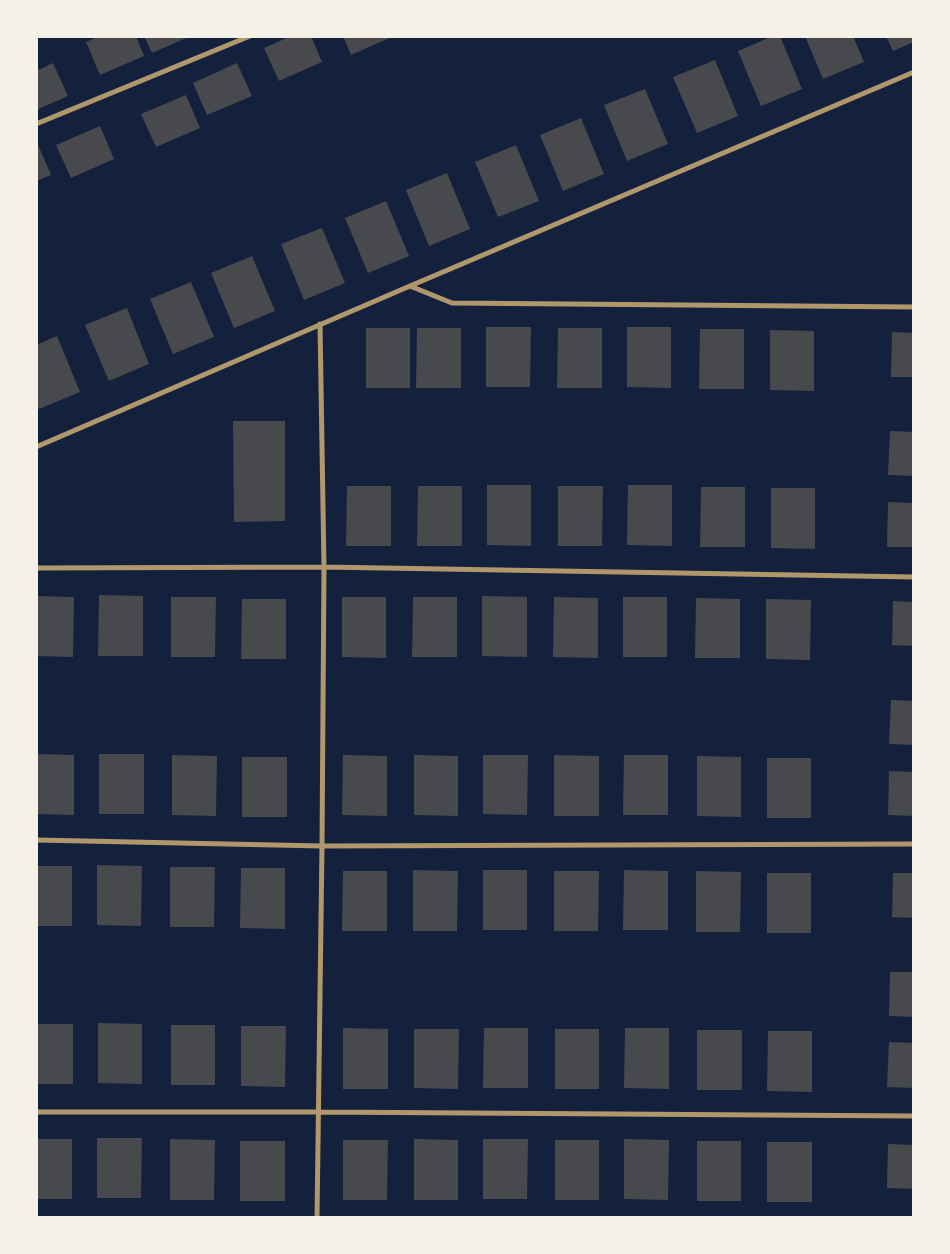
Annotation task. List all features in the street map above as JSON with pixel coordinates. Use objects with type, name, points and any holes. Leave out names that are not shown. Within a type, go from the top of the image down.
[{"type":"street","points":[[36,124],[250,36]]},
{"type":"street","points":[[36,447],[320,324],[914,72]]},
{"type":"street","points":[[410,286],[452,303],[914,307]]},
{"type":"street","points":[[317,1218],[324,567],[320,324]]},
{"type":"street","points":[[36,568],[324,567],[914,577]]},
{"type":"street","points":[[36,840],[322,846],[914,844]]},
{"type":"street","points":[[36,1112],[914,1116]]},
{"type":"building","points":[[100,36],[136,36],[144,56],[100,75],[86,42]]},
{"type":"building","points":[[144,36],[191,36],[152,53]]},
{"type":"building","points":[[291,36],[311,36],[322,62],[279,81],[264,48]]},
{"type":"building","points":[[343,36],[394,36],[351,55]]},
{"type":"building","points":[[773,36],[780,36],[802,89],[761,106],[738,51]]},
{"type":"building","points":[[805,36],[853,36],[864,62],[823,79]]},
{"type":"building","points":[[886,36],[914,36],[914,42],[893,51]]},
{"type":"building","points":[[715,60],[738,116],[697,133],[673,77]]},
{"type":"building","points":[[53,63],[68,96],[36,110],[36,71]]},
{"type":"building","points":[[237,63],[252,96],[207,115],[193,83]]},
{"type":"building","points":[[645,89],[668,144],[627,161],[604,105]]},
{"type":"building","points":[[186,95],[200,128],[156,147],[141,114]]},
{"type":"building","points":[[581,118],[604,174],[563,191],[540,135]]},
{"type":"building","points":[[100,126],[114,159],[71,178],[56,145]]},
{"type":"building","points":[[36,140],[51,175],[36,181]]},
{"type":"building","points":[[516,145],[539,201],[498,217],[475,162]]},
{"type":"building","points":[[447,173],[470,229],[429,246],[406,190]]},
{"type":"building","points":[[386,201],[409,256],[368,273],[345,218]]},
{"type":"building","points":[[322,228],[345,283],[304,300],[281,244]]},
{"type":"building","points":[[252,256],[275,311],[234,328],[211,273]]},
{"type":"building","points":[[191,282],[214,337],[173,354],[150,299]]},
{"type":"building","points":[[127,308],[149,364],[109,381],[85,325]]},
{"type":"building","points":[[486,327],[531,327],[530,387],[486,387]]},
{"type":"building","points":[[627,327],[671,327],[671,388],[627,387]]},
{"type":"building","points":[[366,328],[410,328],[410,388],[366,388]]},
{"type":"building","points":[[417,328],[461,328],[461,388],[416,388]]},
{"type":"building","points":[[558,328],[602,328],[602,388],[557,388]]},
{"type":"building","points":[[700,329],[744,329],[744,389],[699,389]]},
{"type":"building","points":[[770,330],[814,331],[814,391],[770,390]]},
{"type":"building","points":[[892,332],[914,333],[914,377],[891,377]]},
{"type":"building","points":[[57,336],[80,392],[39,409],[36,402],[36,345]]},
{"type":"building","points":[[233,421],[285,421],[285,521],[234,522]]},
{"type":"building","points":[[890,431],[914,432],[914,476],[888,475]]},
{"type":"building","points":[[487,485],[531,485],[531,546],[487,545]]},
{"type":"building","points":[[628,485],[672,485],[672,546],[627,545]]},
{"type":"building","points":[[347,486],[391,486],[391,546],[346,546]]},
{"type":"building","points":[[418,486],[462,486],[462,546],[417,546]]},
{"type":"building","points":[[558,486],[603,486],[602,546],[558,546]]},
{"type":"building","points":[[701,487],[745,487],[745,547],[700,547]]},
{"type":"building","points":[[771,488],[815,488],[815,549],[771,548]]},
{"type":"building","points":[[888,502],[914,503],[914,547],[887,547]]},
{"type":"building","points":[[99,595],[143,596],[143,656],[98,656]]},
{"type":"building","points":[[36,596],[74,597],[73,657],[36,656]]},
{"type":"building","points":[[482,596],[527,597],[527,657],[482,656]]},
{"type":"building","points":[[171,597],[216,597],[215,657],[171,657]]},
{"type":"building","points":[[342,597],[386,597],[386,658],[342,657]]},
{"type":"building","points":[[413,597],[457,597],[457,657],[412,657]]},
{"type":"building","points":[[554,597],[598,598],[598,658],[553,657]]},
{"type":"building","points":[[623,597],[667,597],[667,657],[623,657]]},
{"type":"building","points":[[696,598],[740,599],[740,658],[695,658]]},
{"type":"building","points":[[242,599],[286,599],[286,659],[241,659]]},
{"type":"building","points":[[766,599],[811,600],[810,660],[766,659]]},
{"type":"building","points":[[893,601],[914,602],[914,646],[892,645]]},
{"type":"building","points":[[891,700],[914,701],[914,745],[889,744]]},
{"type":"building","points":[[36,754],[74,755],[74,815],[36,814]]},
{"type":"building","points":[[99,754],[144,754],[144,814],[99,814]]},
{"type":"building","points":[[172,755],[217,756],[216,816],[172,815]]},
{"type":"building","points":[[343,755],[387,756],[387,816],[342,815]]},
{"type":"building","points":[[414,755],[458,756],[458,816],[414,815]]},
{"type":"building","points":[[483,755],[528,755],[527,815],[483,814]]},
{"type":"building","points":[[554,755],[599,756],[599,816],[554,816]]},
{"type":"building","points":[[624,755],[668,755],[668,815],[623,815]]},
{"type":"building","points":[[697,756],[741,757],[741,817],[697,816]]},
{"type":"building","points":[[242,757],[287,757],[287,817],[242,817]]},
{"type":"building","points":[[767,758],[811,758],[811,818],[767,818]]},
{"type":"building","points":[[889,771],[914,772],[914,816],[888,815]]},
{"type":"building","points":[[97,865],[142,866],[141,926],[97,925]]},
{"type":"building","points":[[36,866],[72,866],[72,926],[36,926]]},
{"type":"building","points":[[170,867],[215,867],[214,927],[170,927]]},
{"type":"building","points":[[241,868],[285,868],[285,929],[240,928]]},
{"type":"building","points":[[413,870],[458,871],[457,931],[413,931]]},
{"type":"building","points":[[483,870],[527,870],[527,930],[483,930]]},
{"type":"building","points":[[624,870],[668,871],[668,930],[623,930]]},
{"type":"building","points":[[343,871],[387,871],[387,931],[342,931]]},
{"type":"building","points":[[554,871],[599,871],[598,931],[554,931]]},
{"type":"building","points":[[696,871],[741,872],[740,932],[696,932]]},
{"type":"building","points":[[767,873],[811,873],[811,933],[767,933]]},
{"type":"building","points":[[893,873],[914,873],[914,918],[892,917]]},
{"type":"building","points":[[890,972],[914,972],[914,1017],[889,1016]]},
{"type":"building","points":[[98,1023],[142,1024],[142,1084],[98,1083]]},
{"type":"building","points":[[36,1024],[73,1024],[73,1084],[36,1084]]},
{"type":"building","points":[[171,1025],[215,1025],[215,1085],[171,1085]]},
{"type":"building","points":[[241,1026],[286,1026],[285,1087],[241,1086]]},
{"type":"building","points":[[343,1028],[388,1029],[388,1089],[343,1089]]},
{"type":"building","points":[[484,1028],[528,1028],[528,1088],[483,1088]]},
{"type":"building","points":[[625,1028],[669,1028],[669,1089],[624,1088]]},
{"type":"building","points":[[414,1029],[459,1029],[458,1089],[414,1088]]},
{"type":"building","points":[[555,1029],[599,1029],[599,1089],[555,1089]]},
{"type":"building","points":[[697,1030],[742,1030],[742,1090],[697,1090]]},
{"type":"building","points":[[768,1031],[812,1031],[812,1092],[767,1091]]},
{"type":"building","points":[[889,1042],[914,1043],[914,1088],[887,1087]]},
{"type":"building","points":[[97,1138],[142,1138],[141,1198],[97,1198]]},
{"type":"building","points":[[36,1139],[72,1139],[72,1199],[36,1199]]},
{"type":"building","points":[[170,1139],[215,1140],[214,1200],[170,1200]]},
{"type":"building","points":[[414,1139],[458,1140],[458,1200],[414,1200]]},
{"type":"building","points":[[483,1139],[528,1139],[527,1199],[483,1199]]},
{"type":"building","points":[[624,1139],[669,1140],[668,1200],[624,1199]]},
{"type":"building","points":[[343,1140],[388,1140],[387,1200],[343,1200]]},
{"type":"building","points":[[555,1140],[599,1140],[599,1200],[555,1200]]},
{"type":"building","points":[[240,1141],[285,1141],[285,1201],[240,1201]]},
{"type":"building","points":[[697,1141],[741,1141],[741,1201],[697,1201]]},
{"type":"building","points":[[767,1142],[812,1142],[812,1202],[767,1202]]},
{"type":"building","points":[[888,1144],[914,1145],[914,1189],[887,1188]]}]
